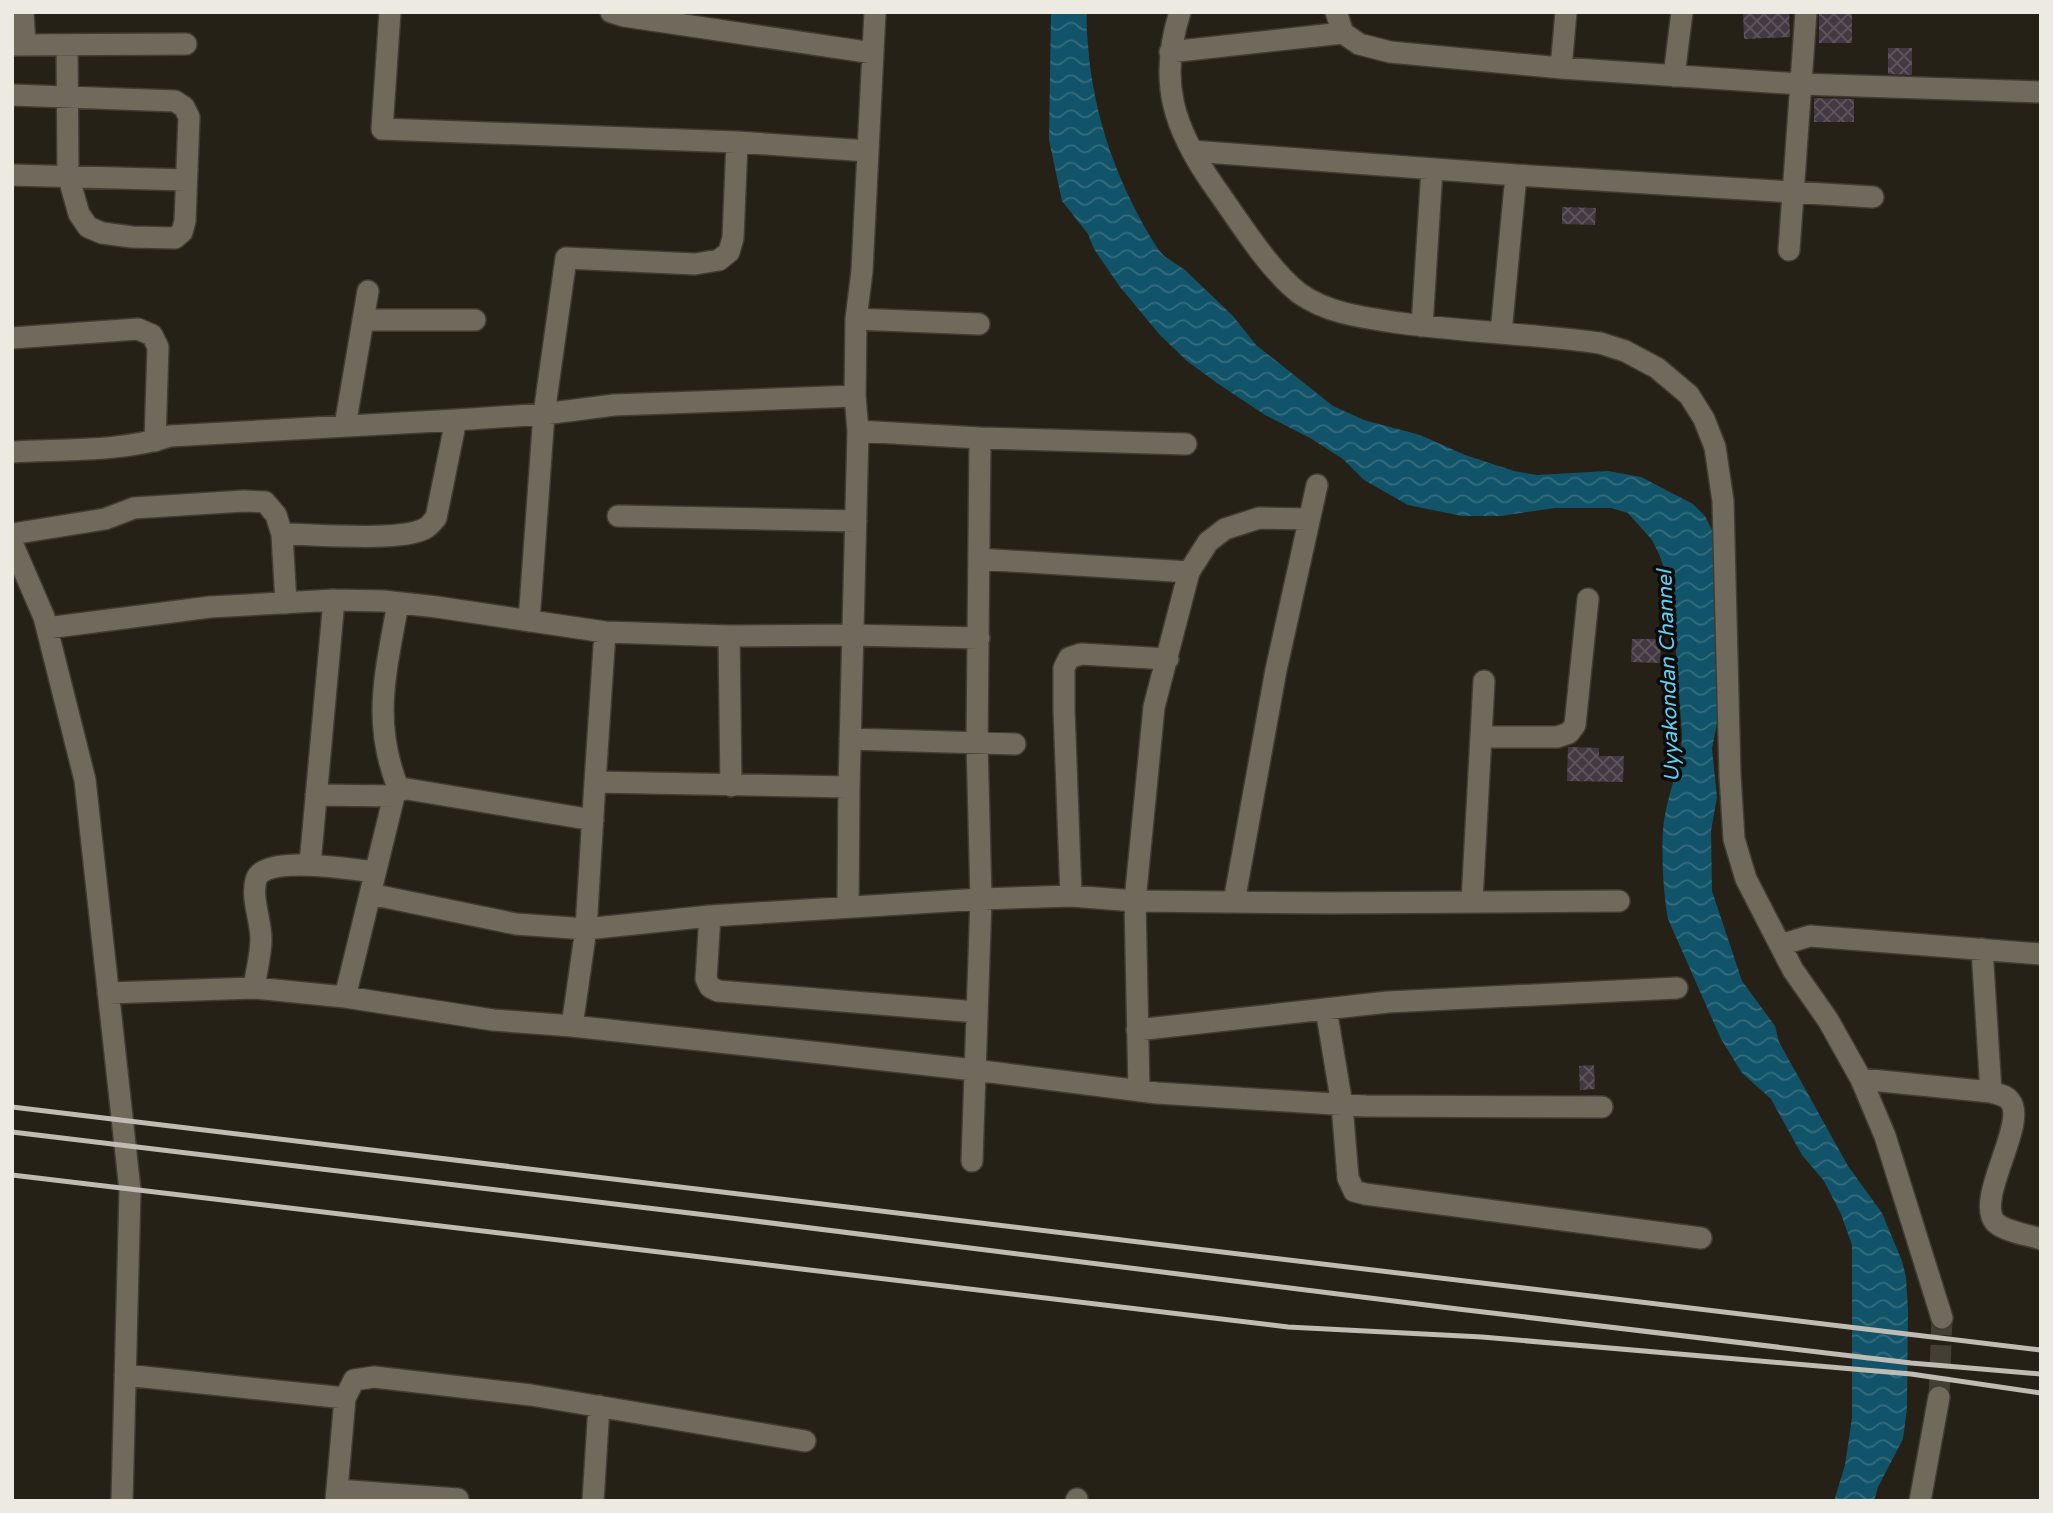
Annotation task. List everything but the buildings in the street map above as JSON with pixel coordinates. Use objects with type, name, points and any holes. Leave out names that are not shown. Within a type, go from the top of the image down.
[{"type":"street","points":[[23,12],[19,45],[186,44]]},
{"type":"street","points":[[390,12],[382,129],[737,142],[868,151]]},
{"type":"street","points":[[611,12],[873,53]]},
{"type":"street","points":[[848,906],[858,431],[855,396],[856,319],[862,271],[875,12]]},
{"type":"street","points":[[1180,12],[1170,52],[1169,79],[1173,110],[1180,129],[1206,175],[1251,239],[1280,275],[1298,292],[1313,302],[1366,318],[1422,326],[1600,342],[1625,351],[1657,368],[1689,395],[1704,419],[1715,447],[1723,501],[1734,839],[1746,879],[1793,970],[1828,1020],[1861,1079],[1885,1136],[1942,1318]]},
{"type":"street","points":[[1336,12],[1343,33],[1359,44],[1390,52],[1561,68],[1800,84],[2041,92]]},
{"type":"street","points":[[1561,68],[1566,12]]},
{"type":"street","points":[[1675,76],[1682,12]]},
{"type":"street","points":[[1788,250],[1806,12]]},
{"type":"street","points":[[1170,52],[1343,33]]},
{"type":"street","points":[[12,95],[67,97],[175,100],[184,107],[189,117],[185,221],[182,232],[175,238],[102,233],[88,227],[79,214],[68,175],[67,97],[67,45]]},
{"type":"street","points":[[529,621],[544,414],[566,258],[695,264],[719,260],[729,252],[733,238],[737,142]]},
{"type":"street","points":[[1192,151],[1516,175],[1873,197]]},
{"type":"street","points":[[1422,326],[1432,169]]},
{"type":"street","points":[[12,175],[186,180]]},
{"type":"street","points":[[1501,333],[1516,175]]},
{"type":"street","points":[[345,426],[368,290]]},
{"type":"street","points":[[856,319],[979,324]]},
{"type":"street","points":[[363,320],[475,320]]},
{"type":"street","points":[[12,338],[138,330],[152,335],[158,347],[155,441]]},
{"type":"street","points":[[12,452],[121,446],[170,436],[544,414],[614,405],[855,396]]},
{"type":"street","points":[[282,534],[376,536],[409,534],[426,528],[436,518],[456,420]]},
{"type":"street","points":[[858,431],[980,438],[1186,444]]},
{"type":"street","points":[[972,1161],[981,899],[977,742],[980,438]]},
{"type":"street","points":[[1234,902],[1276,670],[1317,485]]},
{"type":"street","points":[[12,534],[105,519],[134,508],[265,502],[276,515],[282,534],[286,603]]},
{"type":"street","points":[[618,516],[856,521]]},
{"type":"street","points":[[1139,1091],[1135,901],[1154,707],[1189,572],[1208,542],[1225,529],[1259,518],[1309,519]]},
{"type":"street","points":[[12,543],[44,617],[85,780],[130,1190],[122,1501]]},
{"type":"street","points":[[979,559],[1189,572]]},
{"type":"street","points":[[1481,737],[1557,737],[1569,733],[1575,725],[1588,599]]},
{"type":"street","points":[[47,628],[209,607],[334,600],[398,603],[605,632],[979,638]]},
{"type":"street","points":[[310,864],[334,600]]},
{"type":"street","points":[[345,997],[397,793],[383,734],[383,691],[398,603]]},
{"type":"street","points":[[572,1026],[586,929],[605,632]]},
{"type":"street","points":[[729,636],[730,786]]},
{"type":"street","points":[[1071,896],[1064,668],[1069,658],[1081,654],[1168,659]]},
{"type":"street","points":[[1472,901],[1484,681]]},
{"type":"street","points":[[850,739],[1015,744]]},
{"type":"street","points":[[595,782],[849,787]]},
{"type":"street","points":[[316,795],[397,793],[407,789],[593,820]]},
{"type":"street","points":[[254,988],[261,940],[255,894],[256,877],[270,867],[310,864],[375,872]]},
{"type":"street","points":[[370,894],[516,925],[586,929],[710,916],[848,906],[1071,896],[1135,901],[1234,902],[1619,901]]},
{"type":"street","points":[[710,916],[706,979],[710,987],[718,991],[976,1012]]},
{"type":"street","points":[[1780,945],[1810,936],[2041,954]]},
{"type":"street","points":[[1982,949],[1990,1093]]},
{"type":"street","points":[[108,993],[254,988],[345,997],[493,1020],[572,1026],[974,1070],[1139,1091],[1342,1105],[1602,1107]]},
{"type":"street","points":[[1137,1030],[1388,1002],[1677,988]]},
{"type":"street","points":[[1326,1009],[1342,1105],[1349,1178],[1354,1191],[1701,1238]]},
{"type":"street","points":[[1861,1079],[1990,1093],[2010,1100],[2013,1105],[2013,1126],[1990,1198],[1990,1212],[1995,1222],[2004,1228],[2041,1239]]},
{"type":"street","points":[[125,1375],[345,1398]]},
{"type":"street","points":[[458,1499],[336,1495],[345,1398],[354,1380],[374,1377],[531,1395],[805,1441]]},
{"type":"street","points":[[1920,1501],[1939,1397]]},
{"type":"street","points":[[593,1501],[598,1406]]},
{"type":"water","points":[[1051,12],[1087,12],[1091,72],[1102,125],[1131,202],[1158,249],[1185,270],[1233,316],[1256,345],[1333,406],[1364,420],[1420,435],[1465,455],[1514,471],[1537,475],[1608,471],[1641,477],[1693,504],[1705,516],[1712,530],[1718,555],[1717,723],[1712,749],[1717,797],[1711,831],[1712,891],[1742,981],[1775,1026],[1779,1042],[1848,1166],[1882,1213],[1906,1277],[1907,1409],[1903,1439],[1878,1487],[1874,1501],[1834,1501],[1845,1465],[1852,1418],[1852,1245],[1841,1214],[1824,1181],[1802,1155],[1771,1099],[1742,1073],[1721,1039],[1668,919],[1663,867],[1663,826],[1680,755],[1682,734],[1671,587],[1652,540],[1628,513],[1611,508],[1555,508],[1501,516],[1462,516],[1408,505],[1364,480],[1343,459],[1265,415],[1187,361],[1160,335],[1120,287],[1094,249],[1088,234],[1062,201],[1049,140]]},
{"type":"tunnel","points":[[1939,1397],[1942,1318]]},
{"type":"railway","points":[[12,1107],[2041,1350]]},
{"type":"railway","points":[[12,1132],[1458,1309],[1911,1363],[2041,1374]]},
{"type":"railway","points":[[12,1175],[1288,1327],[1482,1337],[1911,1374],[2041,1393]]},
{"type":"water label","name":"Uyyakondan Channel","points":[[1668,676]]}]
